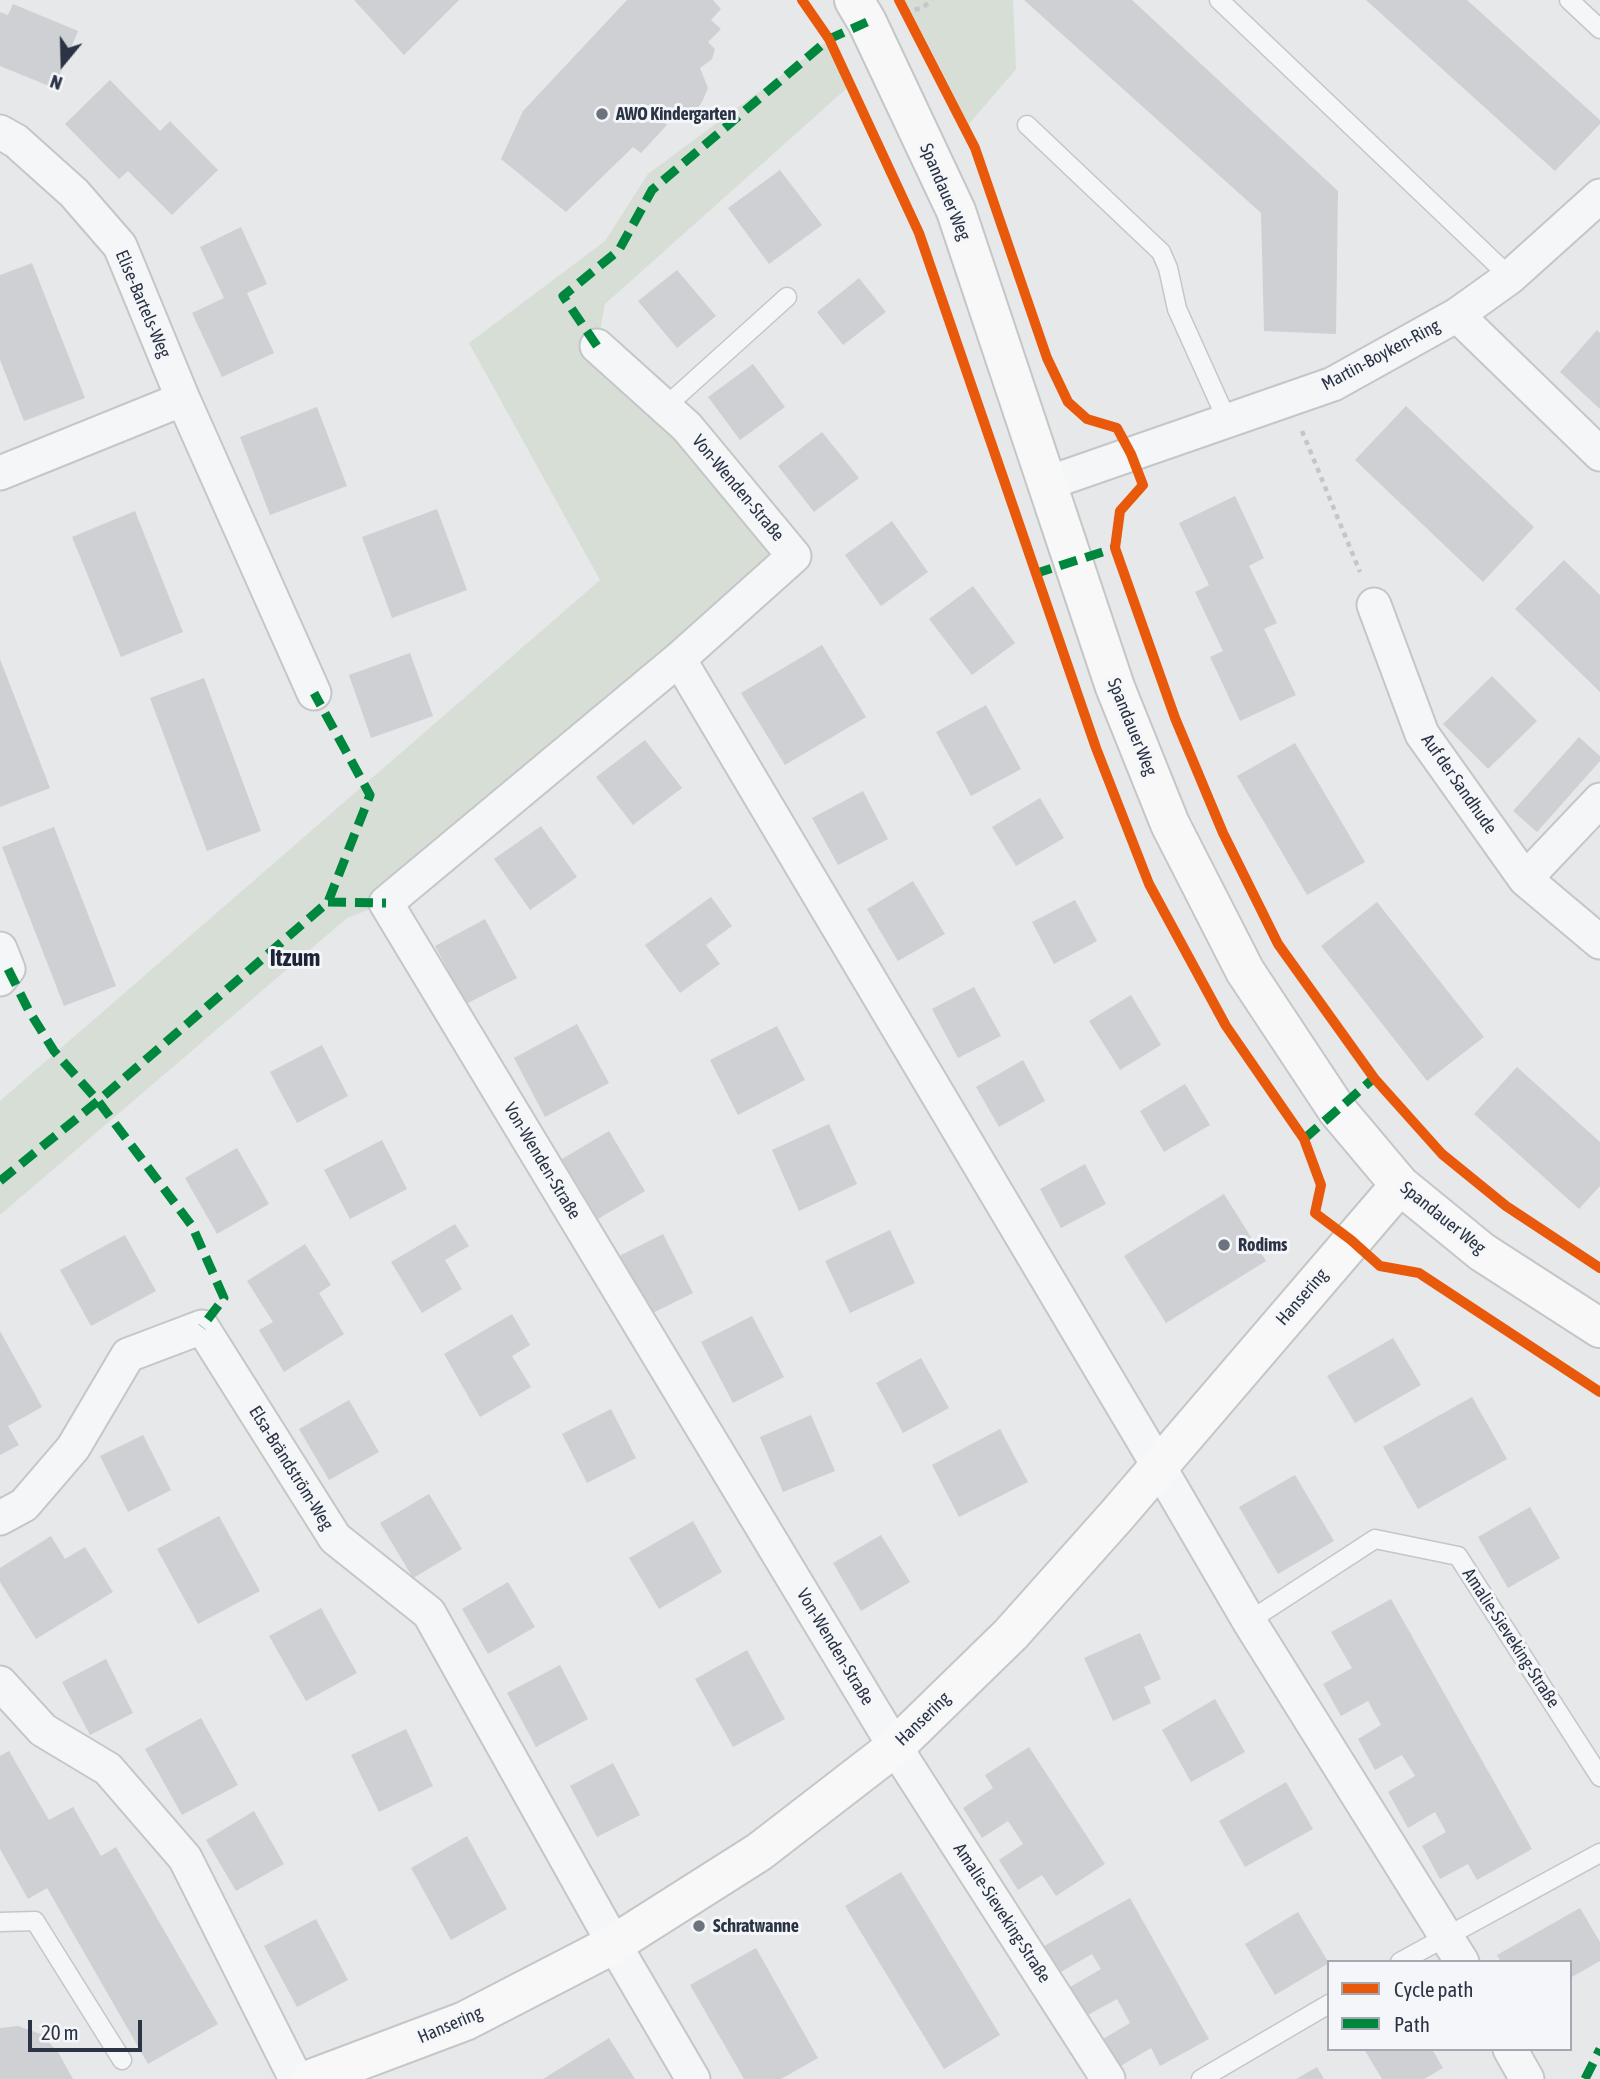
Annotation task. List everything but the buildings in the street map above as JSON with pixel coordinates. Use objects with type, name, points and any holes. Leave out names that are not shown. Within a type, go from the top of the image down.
[{"type":"street","name":"Spandauer Weg","points":[[854,0],[867,22],[956,211],[1115,687],[1170,824],[1245,971],[1337,1110],[1400,1185],[1482,1252],[1600,1328]]},
{"type":"street","name":"Elise-Bartels-Weg","points":[[0,132],[16,141],[74,193],[120,246],[183,399],[314,693]]},
{"type":"street","name":"Martin-Boyken-Ring","points":[[1048,483],[1333,384],[1457,315],[1510,277],[1600,196]]},
{"type":"street","points":[[1457,315],[1600,454]]},
{"type":"street","name":"Von-Wenden-Straße","points":[[597,346],[687,427],[794,556],[679,659],[386,903],[895,1746]]},
{"type":"street","points":[[0,473],[183,399]]},
{"type":"street","name":"Auf der Sandhude","points":[[1374,605],[1422,734],[1525,879],[1600,942]]},
{"type":"street","points":[[679,659],[1249,1621],[1454,1948]]},
{"type":"street","points":[[1525,879],[1600,800]]},
{"type":"street","points":[[0,949],[8,970],[0,979]]},
{"type":"street","name":"Hansering","points":[[311,2079],[465,2021],[614,1944],[759,1852],[895,1746],[1011,1634],[1118,1514],[1400,1185]]},
{"type":"street","name":"Elsa-Brändström-Weg","points":[[0,1518],[24,1505],[73,1448],[128,1355],[202,1327],[335,1538],[429,1613],[614,1944]]},
{"type":"street","points":[[0,1683],[43,1730],[108,1769],[184,1858],[296,2079]]},
{"type":"street","name":"Amalie-Sieveking-Straße","points":[[895,1746],[1108,2079]]},
{"type":"street","points":[[614,1944],[693,2079]]},
{"type":"street","points":[[1511,2051],[1527,2079]]},
{"type":"lane","points":[[1219,0],[1510,277]]},
{"type":"lane","points":[[1569,0],[1600,29]]},
{"type":"lane","points":[[1027,125],[1161,252],[1168,268],[1177,309],[1227,420]]},
{"type":"lane","points":[[665,407],[787,297]]},
{"type":"lane","name":"Amalie-Sieveking-Straße","points":[[1249,1621],[1375,1539],[1458,1556],[1600,1777]]},
{"type":"lane","points":[[1408,1960],[1454,1948],[1600,1853]]},
{"type":"lane","points":[[0,1922],[35,1921],[122,2060]]},
{"type":"lane","points":[[1201,2079],[1327,2005]]},
{"type":"path","points":[[1289,399],[1374,605]]},
{"type":"shaded area","points":[[905,0],[1013,0],[1016,69],[969,124]]},
{"type":"shaded area","points":[[825,43],[847,88],[605,304],[597,346],[794,556],[386,903],[347,918],[0,1215],[0,1101],[600,580],[469,343],[605,241],[648,174]]},
{"type":"marked path","points":[[597,346],[563,296],[619,250],[652,190],[829,39],[867,22]]},
{"type":"marked path","points":[[1034,574],[1115,548]]},
{"type":"marked path","points":[[0,1181],[98,1101],[328,902],[370,795],[314,693]]},
{"type":"marked path","points":[[328,902],[386,903]]},
{"type":"marked path","points":[[8,969],[29,1011],[54,1051],[98,1101],[192,1226],[224,1298],[202,1327]]},
{"type":"marked path","points":[[1304,1139],[1374,1078]]},
{"type":"marked path","points":[[1585,2079],[1600,2049]]},
{"type":"cycle path","points":[[802,0],[829,39],[919,233],[1096,748],[1149,884],[1226,1026],[1304,1139],[1321,1185],[1315,1213],[1380,1266],[1419,1273],[1600,1392]]},
{"type":"cycle path","points":[[899,0],[975,148],[1047,358],[1068,402],[1087,419],[1117,428],[1131,454],[1143,485],[1120,511],[1115,548],[1175,718],[1223,833],[1278,944],[1374,1078],[1442,1154],[1506,1206],[1600,1268]]},
{"type":"place","name":"AWO Kindergarten","points":[[602,114]]},
{"type":"place","name":"Rodims","points":[[1224,1245]]},
{"type":"place","name":"Schratwanne","points":[[699,1926]]},
{"type":"district","name":"Itzum","points":[[295,958]]}]
